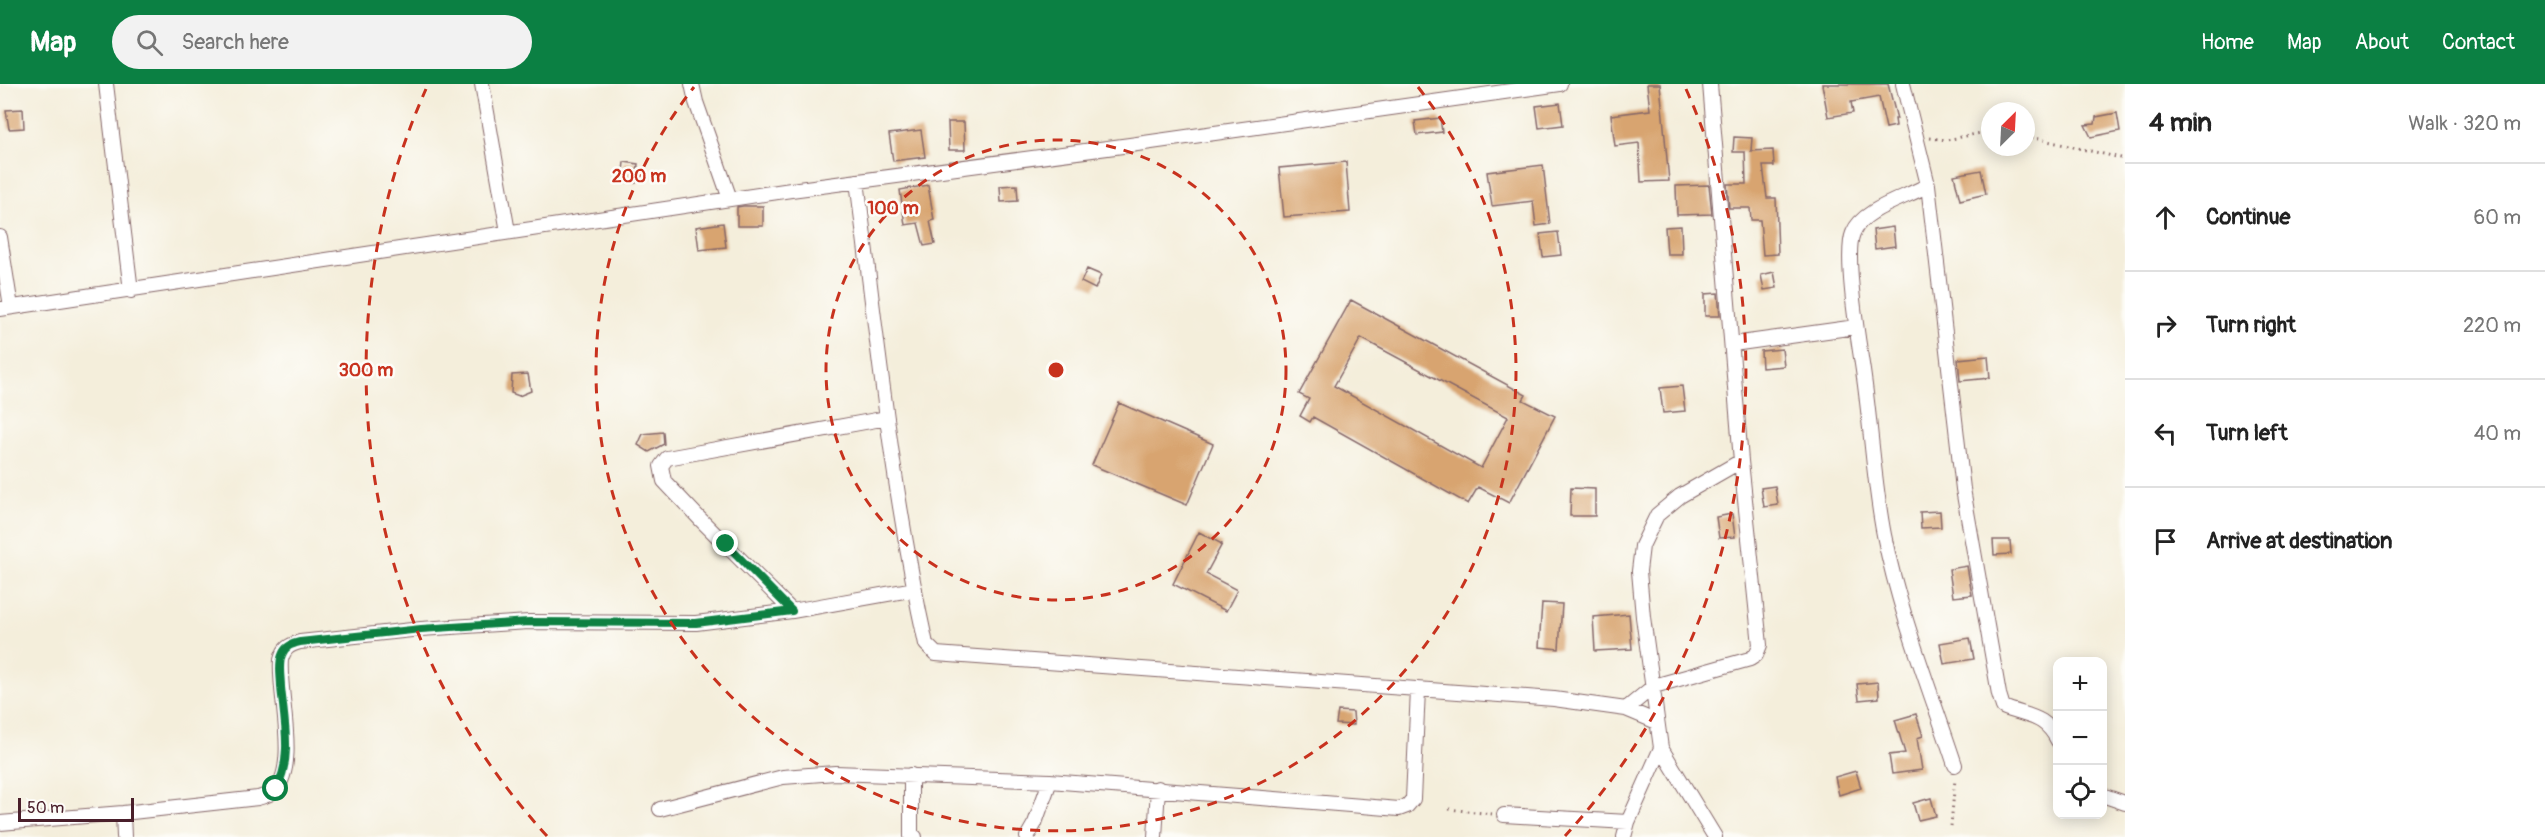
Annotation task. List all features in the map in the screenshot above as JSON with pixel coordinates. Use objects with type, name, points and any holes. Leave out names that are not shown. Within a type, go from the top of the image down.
[{"type":"street","points":[[106,84],[131,291]]},
{"type":"street","points":[[482,84],[508,232]]},
{"type":"street","points":[[692,84],[696,102],[730,199]]},
{"type":"street","points":[[0,237],[6,308],[730,199],[1119,147],[1560,84]]},
{"type":"street","points":[[1626,709],[1654,686],[1750,659],[1756,655],[1760,645],[1741,461],[1710,84]]},
{"type":"street","points":[[1903,84],[1928,185],[1963,489],[1999,694],[2003,707],[2029,714],[2043,721],[2053,732]]},
{"type":"street","points":[[857,181],[887,418],[915,589],[926,644],[936,654],[1554,699],[1626,709],[1656,722]]},
{"type":"street","points":[[1928,185],[1871,213],[1855,228],[1850,248],[1856,327],[1871,419],[1884,535],[1902,614],[1955,765]]},
{"type":"street","points":[[1733,344],[1856,327]]},
{"type":"street","points":[[792,611],[664,481],[661,466],[667,458],[887,418]]},
{"type":"street","points":[[1715,837],[1661,748],[1639,571],[1642,546],[1657,515],[1669,504],[1741,461]]},
{"type":"street","points":[[0,823],[123,813],[269,795],[276,789],[284,770],[286,753],[281,660],[283,652],[289,645],[300,642],[421,629],[518,623],[696,623],[792,611],[915,589]]},
{"type":"street","points":[[660,809],[783,777],[814,773],[1050,781],[1399,809],[1407,806],[1413,800],[1418,690]]},
{"type":"street","points":[[1624,837],[1628,822],[1661,748]]},
{"type":"street","points":[[910,775],[912,837]]},
{"type":"street","points":[[1027,837],[1035,823],[1050,781]]},
{"type":"street","points":[[1155,837],[1158,788]]},
{"type":"street","points":[[2107,796],[2125,803]]},
{"type":"street","points":[[123,813],[124,837]]},
{"type":"street","points":[[1504,815],[1628,822]]},
{"type":"path","points":[[1916,136],[1947,140],[1981,133]]},
{"type":"path","points":[[2035,138],[2125,159]]},
{"type":"path","points":[[1951,826],[1955,765]]},
{"type":"path","points":[[1449,808],[1504,815]]},
{"type":"building","points":[[1647,84],[1660,84],[1669,181],[1641,182],[1639,143],[1615,146],[1611,115],[1650,110]]},
{"type":"building","points":[[1822,84],[1888,84],[1897,119],[1895,119],[1896,126],[1886,128],[1879,97],[1851,102],[1853,113],[1828,117]]},
{"type":"building","points":[[1560,103],[1563,125],[1539,128],[1536,106]]},
{"type":"building","points":[[23,109],[24,128],[9,129],[6,110]]},
{"type":"building","points":[[2117,113],[2120,131],[2091,137],[2085,125],[2095,124],[2096,117]]},
{"type":"building","points":[[1440,118],[1442,132],[1417,135],[1415,121]]},
{"type":"building","points":[[948,122],[964,122],[965,150],[949,150]]},
{"type":"building","points":[[921,130],[925,157],[893,161],[889,134]]},
{"type":"building","points":[[1734,137],[1752,138],[1751,151],[1773,150],[1774,166],[1763,166],[1767,198],[1776,198],[1778,254],[1763,255],[1760,220],[1751,220],[1750,208],[1729,208],[1727,184],[1746,184],[1745,152],[1733,152]]},
{"type":"building","points":[[624,162],[638,164],[636,183],[622,181]]},
{"type":"building","points":[[1346,162],[1350,212],[1284,217],[1279,168]]},
{"type":"building","points":[[1543,165],[1550,224],[1536,226],[1533,201],[1492,206],[1487,172]]},
{"type":"building","points":[[1981,170],[1986,194],[1960,200],[1954,175]]},
{"type":"building","points":[[928,185],[934,220],[930,221],[935,244],[924,246],[918,223],[905,225],[900,190]]},
{"type":"building","points":[[1017,185],[1018,201],[1001,202],[1000,186]]},
{"type":"building","points":[[1709,185],[1712,214],[1677,215],[1676,186]]},
{"type":"building","points":[[763,206],[763,226],[737,226],[737,207]]},
{"type":"building","points":[[723,223],[726,247],[699,250],[696,227]]},
{"type":"building","points":[[1681,226],[1682,254],[1667,254],[1665,227]]},
{"type":"building","points":[[1893,227],[1895,246],[1875,249],[1873,230]]},
{"type":"building","points":[[1558,232],[1561,255],[1543,257],[1540,234]]},
{"type":"building","points":[[1087,269],[1101,275],[1095,289],[1081,282]]},
{"type":"building","points":[[1774,272],[1777,288],[1764,290],[1761,275]]},
{"type":"building","points":[[1718,293],[1720,316],[1705,316],[1705,294]]},
{"type":"building","points":[[1351,300],[1526,395],[1523,400],[1555,416],[1509,503],[1478,487],[1468,504],[1313,417],[1310,422],[1300,416],[1309,399],[1299,394]],"holes":[[[1361,338],[1508,417],[1481,468],[1334,386]]]},
{"type":"building","points":[[1782,349],[1784,366],[1762,368],[1761,351]]},
{"type":"building","points":[[1988,356],[1990,378],[1960,381],[1958,359]]},
{"type":"building","points":[[528,374],[531,391],[519,396],[511,393],[512,375]]},
{"type":"building","points":[[1682,386],[1685,411],[1663,413],[1660,388]]},
{"type":"building","points":[[1119,403],[1213,444],[1187,505],[1092,465]]},
{"type":"building","points":[[663,432],[664,444],[649,452],[638,445],[643,434]]},
{"type":"building","points":[[1775,486],[1778,505],[1764,507],[1761,488]]},
{"type":"building","points":[[1571,488],[1595,489],[1595,516],[1570,516]]},
{"type":"building","points":[[1940,511],[1941,527],[1921,528],[1920,512]]},
{"type":"building","points":[[1732,514],[1735,537],[1719,538],[1716,517]]},
{"type":"building","points":[[1199,532],[1222,544],[1206,574],[1237,590],[1226,611],[1173,584]]},
{"type":"building","points":[[1993,540],[2010,540],[2011,554],[1994,555]]},
{"type":"building","points":[[1967,566],[1972,595],[1953,597],[1949,569]]},
{"type":"building","points":[[1542,603],[1562,604],[1559,649],[1539,647]]},
{"type":"building","points":[[1629,614],[1632,649],[1595,651],[1593,617]]},
{"type":"building","points":[[1970,638],[1974,659],[1944,664],[1940,643]]},
{"type":"building","points":[[1878,682],[1879,698],[1859,700],[1857,684]]},
{"type":"building","points":[[1338,711],[1353,712],[1354,725],[1336,724]]},
{"type":"building","points":[[1916,714],[1923,736],[1917,738],[1922,770],[1892,774],[1889,755],[1905,753],[1895,720]]},
{"type":"building","points":[[1856,771],[1861,788],[1839,795],[1835,777]]},
{"type":"building","points":[[1931,798],[1936,816],[1918,820],[1913,803]]},
{"type":"route","points":[[276,789],[284,770],[286,753],[280,669],[283,652],[289,645],[421,629],[529,622],[696,623],[792,611],[726,544]]}]
